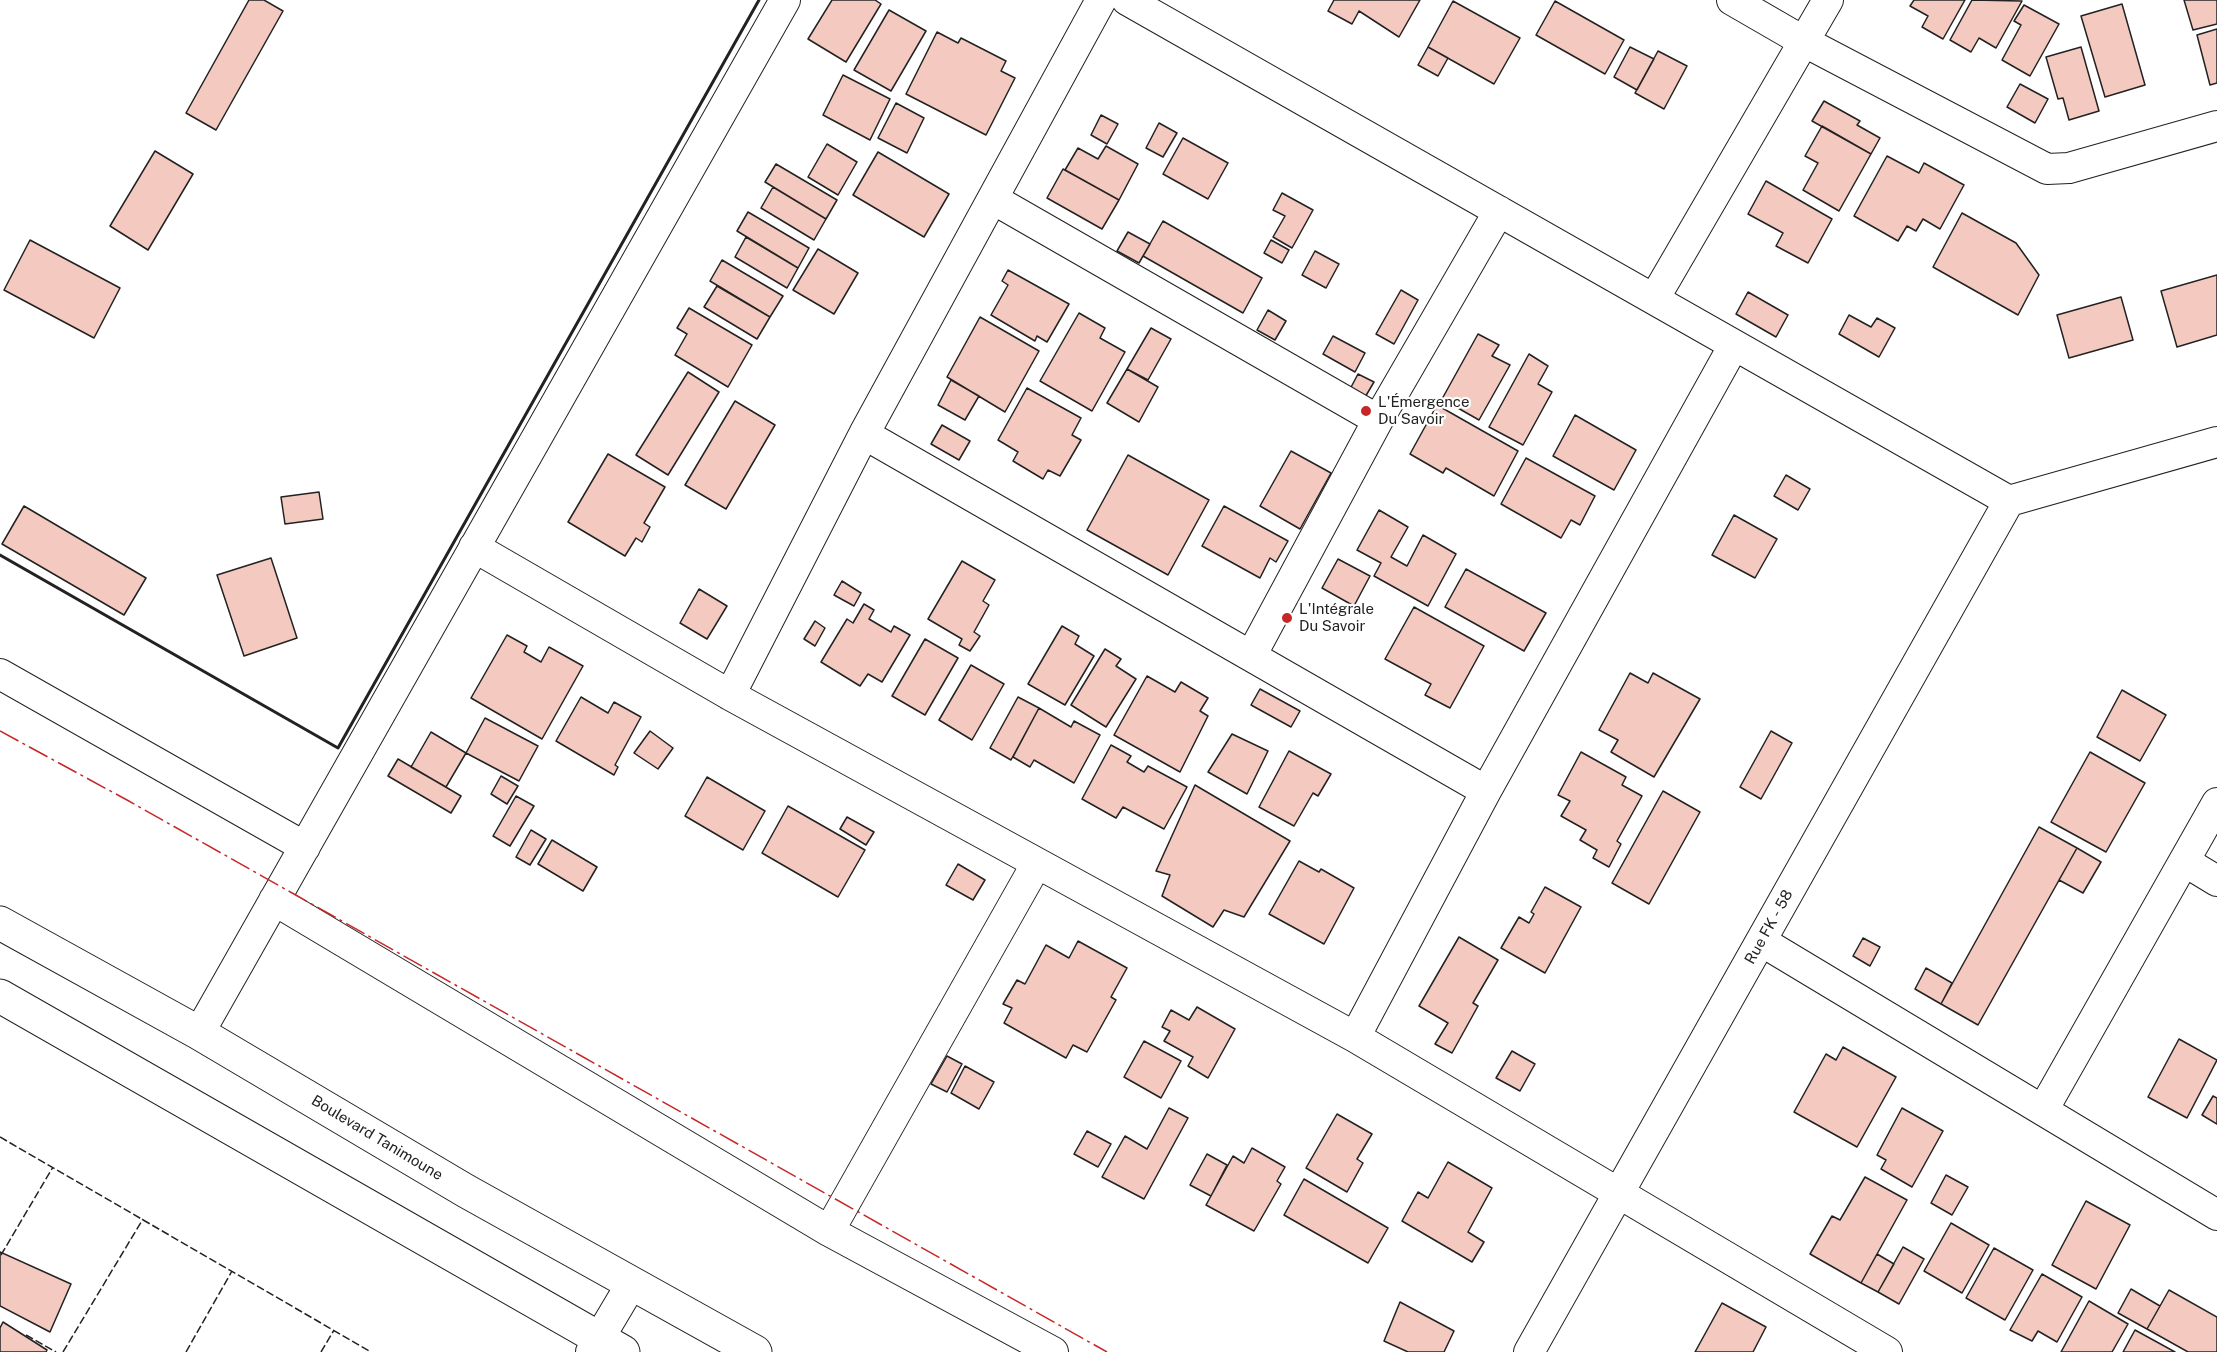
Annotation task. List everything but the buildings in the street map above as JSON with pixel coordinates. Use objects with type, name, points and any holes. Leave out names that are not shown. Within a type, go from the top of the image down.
[{"type":"main road","name":"Boulevard Tanimoune","points":[[0,923],[199,1033],[466,1191],[756,1352]]},
{"type":"main road","points":[[0,996],[604,1347]]},
{"type":"street","points":[[199,1033],[785,0]]},
{"type":"street","points":[[729,695],[864,434],[1101,0]]},
{"type":"street","points":[[1127,0],[2009,501],[2217,442]]},
{"type":"street","points":[[1732,0],[1803,41],[2047,169],[2069,168],[2217,126]]},
{"type":"street","points":[[1654,299],[1828,0]]},
{"type":"street","points":[[993,199],[1378,420]]},
{"type":"street","points":[[1251,656],[1378,420],[1499,211]]},
{"type":"street","points":[[1355,1037],[1486,791],[1734,345]]},
{"type":"street","points":[[864,434],[1486,791]]},
{"type":"street","name":"Rue FK - 58","points":[[1529,1352],[2009,501]]},
{"type":"street","points":[[474,548],[729,695],[1355,1037],[1887,1352]]},
{"type":"street","points":[[0,674],[304,847]]},
{"type":"street","points":[[2043,1110],[2217,804]]},
{"type":"street","points":[[2184,861],[2217,880]]},
{"type":"street","points":[[829,1231],[1037,863]]},
{"type":"street","points":[[274,900],[829,1231],[1053,1352]]},
{"type":"street","points":[[1761,941],[2217,1215]]},
{"type":"street","points":[[604,1347],[632,1283]]},
{"type":"fence","points":[[0,1137],[371,1352]]},
{"type":"fence","points":[[1,1255],[53,1167]]},
{"type":"fence","points":[[63,1352],[143,1219]]},
{"type":"fence","points":[[186,1352],[232,1271]]},
{"type":"fence","points":[[321,1352],[334,1330]]},
{"type":"fence","points":[[26,1335],[56,1352]]},
{"type":"wall","points":[[0,555],[338,748],[759,0]]},
{"type":"power","points":[[0,731],[127,800],[1107,1352]]},
{"type":"place","name":"L'Émergence Du Savoir","points":[[1366,411]]},
{"type":"place","name":"L'Intégrale Du Savoir","points":[[1287,618]]}]
